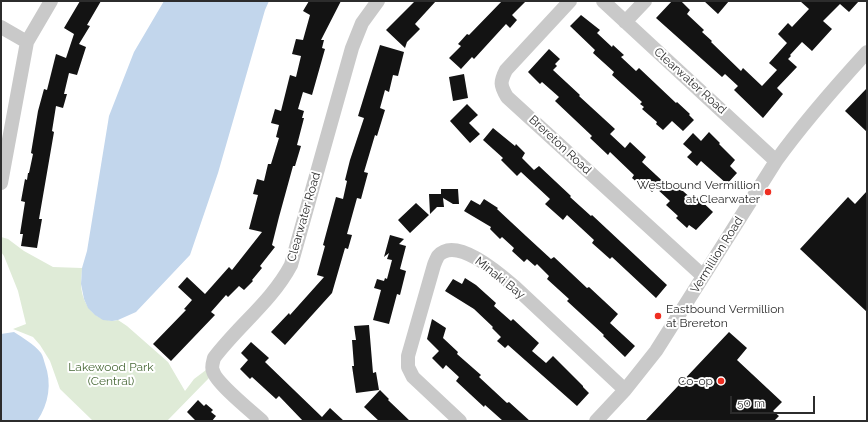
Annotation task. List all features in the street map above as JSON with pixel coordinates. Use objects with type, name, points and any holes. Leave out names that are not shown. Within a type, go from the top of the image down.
[{"type":"street","points":[[1,183],[27,42],[51,1]]},
{"type":"street","name":"Clearwater Road","points":[[262,421],[219,381],[213,371],[212,365],[214,358],[220,350],[273,292],[291,264],[352,48],[362,23],[378,1]]},
{"type":"street","name":"Brereton Road","points":[[570,1],[506,70],[501,80],[502,88],[507,97],[703,276]]},
{"type":"street","name":"Clearwater Road","points":[[603,1],[776,161]]},
{"type":"street","points":[[625,22],[645,1]]},
{"type":"street","points":[[1,27],[27,42]]},
{"type":"street","name":"Vermillion Road","points":[[596,421],[625,390],[656,351],[776,161],[811,114],[867,52]]},
{"type":"street","name":"Minaki Bay","points":[[460,421],[413,377],[408,367],[408,356],[434,265],[439,256],[447,251],[459,250],[498,273],[515,287],[625,390]]},
{"type":"green space","name":"Lakewood Park (Central)","points":[[1,237],[8,239],[24,251],[53,267],[82,268],[82,291],[91,311],[103,319],[118,320],[127,326],[168,362],[185,391],[194,379],[206,370],[209,378],[167,421],[93,421],[60,389],[50,361],[40,345],[33,337],[13,329],[26,324],[18,291],[1,252]]},
{"type":"water","points":[[164,1],[269,1],[265,10],[218,173],[190,255],[136,312],[118,320],[103,320],[88,308],[84,299],[81,284],[82,268],[87,251],[109,116],[134,52]]},
{"type":"water","points":[[14,332],[32,344],[41,353],[47,371],[49,386],[47,401],[37,421],[1,421],[1,334]]},
{"type":"building","points":[[80,1],[101,1],[87,25],[90,26],[79,44],[86,47],[77,75],[69,73],[64,94],[67,94],[63,108],[56,106],[52,131],[54,132],[39,219],[42,219],[37,248],[21,246],[23,234],[20,234],[25,202],[21,201],[25,179],[27,180],[33,154],[31,153],[38,111],[44,89],[47,90],[56,54],[66,58],[74,34],[64,28]]},
{"type":"building","points":[[309,1],[341,1],[321,40],[324,40],[322,48],[325,49],[312,95],[303,92],[298,109],[304,111],[302,118],[304,118],[297,145],[301,146],[295,166],[293,166],[279,217],[272,245],[275,247],[260,266],[262,268],[252,280],[253,281],[244,290],[239,286],[228,297],[226,295],[211,312],[215,315],[171,361],[153,344],[186,310],[184,309],[192,300],[178,287],[187,277],[205,294],[229,267],[232,270],[262,232],[249,229],[258,195],[253,194],[257,179],[264,181],[268,164],[271,164],[279,138],[276,137],[279,125],[271,123],[275,109],[281,111],[290,75],[296,77],[301,56],[292,54],[296,39],[303,40],[310,15],[303,11]]},
{"type":"building","points":[[415,1],[436,1],[415,24],[420,29],[407,42],[405,48],[386,30]]},
{"type":"building","points":[[502,1],[526,1],[512,15],[517,20],[510,28],[506,24],[474,59],[472,57],[461,69],[449,58],[461,46],[458,44],[467,34],[469,35]]},
{"type":"building","points":[[672,1],[681,1],[690,10],[687,14],[704,30],[702,32],[712,41],[711,42],[741,71],[743,68],[762,86],[777,70],[769,63],[787,43],[778,34],[788,23],[792,27],[809,9],[800,1],[859,1],[849,12],[840,4],[823,21],[832,29],[812,51],[802,42],[790,55],[791,56],[788,59],[797,67],[777,88],[783,94],[763,118],[734,90],[738,86],[725,74],[722,77],[656,18]]},
{"type":"building","points":[[704,1],[729,1],[718,14]]},
{"type":"building","points":[[581,15],[600,30],[597,33],[612,47],[613,45],[624,55],[621,57],[636,71],[639,68],[676,103],[677,102],[690,114],[689,115],[694,120],[683,131],[672,121],[663,130],[656,124],[657,122],[642,109],[644,107],[640,104],[642,102],[612,75],[614,72],[593,53],[595,50],[570,26]]},
{"type":"building","points":[[380,45],[404,52],[398,76],[393,75],[389,92],[385,90],[380,108],[385,110],[377,136],[375,135],[364,172],[368,173],[361,199],[357,198],[347,234],[352,235],[348,249],[345,248],[332,293],[285,345],[271,332],[289,313],[290,315],[324,277],[317,275],[325,246],[323,245],[336,197],[343,199],[347,181],[345,180],[350,160],[364,118],[358,116]]},
{"type":"building","points":[[549,49],[560,59],[555,64],[557,66],[553,70],[615,129],[610,134],[625,148],[630,142],[646,157],[642,162],[670,188],[674,183],[693,200],[696,196],[713,212],[696,230],[689,225],[687,228],[676,218],[678,216],[666,205],[670,201],[656,188],[652,192],[648,188],[646,190],[632,178],[634,175],[610,152],[608,155],[590,138],[592,136],[555,101],[559,97],[542,82],[540,84],[528,72]]},
{"type":"building","points":[[464,74],[468,98],[453,101],[449,77]]},
{"type":"building","points":[[867,88],[867,132],[845,111]]},
{"type":"building","points":[[467,104],[478,115],[469,123],[480,134],[470,143],[450,121]]},
{"type":"building","points":[[493,128],[515,146],[516,144],[525,153],[522,158],[534,170],[539,166],[571,196],[570,197],[591,216],[592,215],[667,285],[656,298],[612,257],[610,259],[592,243],[594,240],[567,215],[563,220],[545,204],[550,199],[521,172],[517,176],[501,160],[503,158],[483,140]]},
{"type":"building","points":[[709,132],[735,160],[730,166],[737,173],[727,184],[701,161],[697,166],[687,157],[692,152],[683,144],[693,133],[701,141]]},
{"type":"building","points":[[441,189],[458,189],[459,204],[453,204],[443,198],[444,207],[437,207],[430,214],[429,194],[441,194]]},
{"type":"building","points":[[867,191],[867,312],[800,249],[848,197],[855,204]]},
{"type":"building","points":[[484,199],[498,208],[497,209],[551,259],[554,257],[587,288],[589,287],[618,314],[610,323],[635,346],[625,357],[603,336],[604,335],[567,301],[569,299],[547,279],[549,276],[537,264],[535,266],[527,259],[524,262],[512,251],[514,248],[502,237],[500,239],[490,229],[491,227],[464,211],[471,200],[480,205]]},
{"type":"building","points":[[416,203],[429,215],[410,233],[398,220]]},
{"type":"building","points":[[390,235],[404,239],[399,244],[406,246],[400,269],[406,271],[400,295],[397,294],[389,324],[373,320],[381,290],[374,288],[377,279],[384,281],[385,278],[387,279],[392,260],[387,259],[389,253],[384,257]]},
{"type":"building","points":[[465,278],[476,285],[496,303],[494,306],[511,321],[513,319],[539,343],[532,351],[546,363],[553,356],[583,386],[589,393],[577,406],[508,345],[505,348],[497,341],[501,337],[474,309],[445,291],[453,279],[462,284]]},
{"type":"building","points":[[432,319],[446,328],[443,338],[458,352],[457,354],[481,375],[479,377],[507,403],[509,402],[530,421],[503,421],[485,405],[484,407],[456,381],[459,377],[446,365],[443,369],[432,358],[439,351],[427,339]]},
{"type":"building","points":[[369,325],[373,373],[376,372],[379,390],[356,393],[352,366],[354,366],[352,340],[356,340],[354,326]]},
{"type":"building","name":"Co-op","points":[[729,332],[747,348],[737,360],[782,402],[773,411],[779,416],[774,421],[645,421]]},
{"type":"building","points":[[251,342],[269,358],[265,362],[322,417],[330,408],[344,421],[303,421],[279,396],[276,399],[252,377],[250,379],[240,369],[248,360],[241,353]]},
{"type":"building","points":[[380,390],[389,399],[388,400],[410,421],[379,421],[364,407]]},
{"type":"building","points":[[198,400],[204,406],[206,404],[213,410],[211,412],[216,416],[212,421],[196,421],[187,412]]},
{"type":"place","name":"Westbound Vermillion at Clearwater","points":[[768,192]]},
{"type":"place","name":"Eastbound Vermillion at Brereton","points":[[658,316]]},
{"type":"place","name":"Co-op","points":[[721,381]]}]
